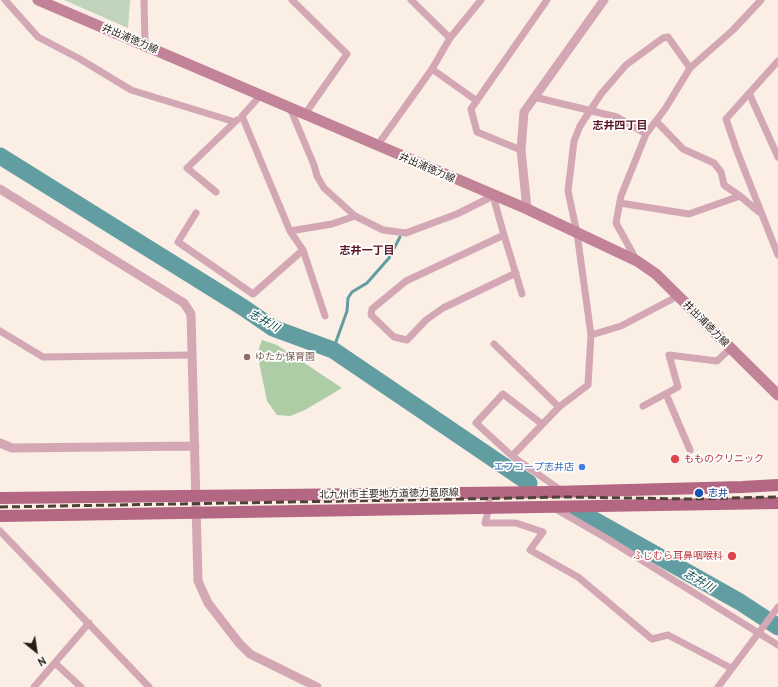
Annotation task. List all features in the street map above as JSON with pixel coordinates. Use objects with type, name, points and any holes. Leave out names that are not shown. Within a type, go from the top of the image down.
[{"type":"main road","name":"井出浦徳力線","points":[[38,0],[493,196],[527,209],[576,233],[609,246],[637,261],[656,274],[778,395]]},
{"type":"main road","name":"北九州市主要地方道徳力葛原線","points":[[0,498],[563,492],[778,485]]},
{"type":"main road","name":"北九州市主要地方道徳力葛原線","points":[[0,516],[778,503]]},
{"type":"street","points":[[6,0],[38,37],[104,72],[131,90],[235,122]]},
{"type":"street","points":[[144,0],[145,45]]},
{"type":"street","points":[[292,0],[347,54],[305,114]]},
{"type":"street","points":[[411,0],[450,38]]},
{"type":"street","points":[[377,146],[432,69],[450,38],[481,0]]},
{"type":"street","points":[[522,150],[477,132],[471,109],[547,0]]},
{"type":"street","points":[[527,209],[522,150],[524,112],[604,0]]},
{"type":"street","points":[[637,261],[616,223],[620,203],[646,134],[690,68],[733,30],[761,0]]},
{"type":"street","points":[[512,456],[559,407],[588,385],[591,335],[576,233],[568,191],[574,141],[580,126],[600,94],[626,65],[663,38],[668,37],[690,68]]},
{"type":"street","points":[[778,61],[726,119],[778,255]]},
{"type":"street","points":[[432,69],[477,101]]},
{"type":"street","points":[[749,93],[778,157]]},
{"type":"street","points":[[216,192],[187,168],[242,116],[260,96]]},
{"type":"street","points":[[534,97],[617,117],[646,134]]},
{"type":"street","points":[[290,108],[314,165],[317,176],[324,188],[355,216],[383,230],[406,233],[457,214],[493,196],[522,294]]},
{"type":"street","points":[[242,116],[290,231],[303,250],[325,316]]},
{"type":"street","points":[[656,121],[683,149],[714,163],[721,172],[724,185],[761,213]]},
{"type":"street","points":[[0,189],[184,303],[191,314],[198,581],[208,603],[239,643],[250,654],[317,687]]},
{"type":"street","points":[[620,203],[689,214],[740,196]]},
{"type":"street","points":[[196,214],[178,242],[253,294],[303,250]]},
{"type":"street","points":[[290,231],[332,224],[355,216]]},
{"type":"street","points":[[504,235],[406,280],[372,309],[371,315],[394,337],[407,340],[426,320],[443,308],[516,273]]},
{"type":"street","points":[[591,335],[621,326],[678,296]]},
{"type":"street","points":[[0,330],[43,357],[191,355]]},
{"type":"street","points":[[494,344],[559,407]]},
{"type":"street","points":[[643,406],[678,387],[669,355],[717,361],[731,348]]},
{"type":"street","points":[[542,424],[503,394],[476,423],[512,456],[563,492]]},
{"type":"street","points":[[666,394],[690,450]]},
{"type":"street","points":[[0,443],[12,448],[194,446]]},
{"type":"street","points":[[489,492],[489,508],[485,523],[516,523],[543,532],[530,550],[578,577],[652,639],[668,635],[731,668]]},
{"type":"street","points":[[550,506],[606,538],[778,645]]},
{"type":"street","points":[[0,531],[149,687]]},
{"type":"street","points":[[718,687],[778,607]]},
{"type":"street","points":[[34,687],[89,623]]},
{"type":"street","points":[[55,663],[81,687]]},
{"type":"green space","points":[[64,0],[130,0],[128,28]]},
{"type":"green space","points":[[262,340],[277,345],[342,388],[305,410],[290,416],[277,415],[267,401],[259,362],[259,348]]},
{"type":"waterway","name":"志井川","points":[[0,156],[244,308],[273,328],[333,350],[529,483]]},
{"type":"waterway","points":[[333,350],[347,311],[348,298],[352,292],[367,283],[389,258],[400,237]]},
{"type":"waterway","name":"志井川","points":[[578,511],[740,602],[778,627]]},
{"type":"railway","points":[[0,507],[566,497],[690,499],[778,497]]},
{"type":"place","name":"ゆたか保育園","points":[[247,357]]},
{"type":"place","name":"もものクリニック","points":[[675,459]]},
{"type":"place","name":"エフコープ志井店","points":[[582,467]]},
{"type":"place","name":"志井","points":[[699,493]]},
{"type":"place","name":"ふじむら耳鼻咽喉科","points":[[732,556]]},
{"type":"district","name":"志井四丁目","points":[[620,126]]},
{"type":"district","name":"志井一丁目","points":[[367,251]]}]
